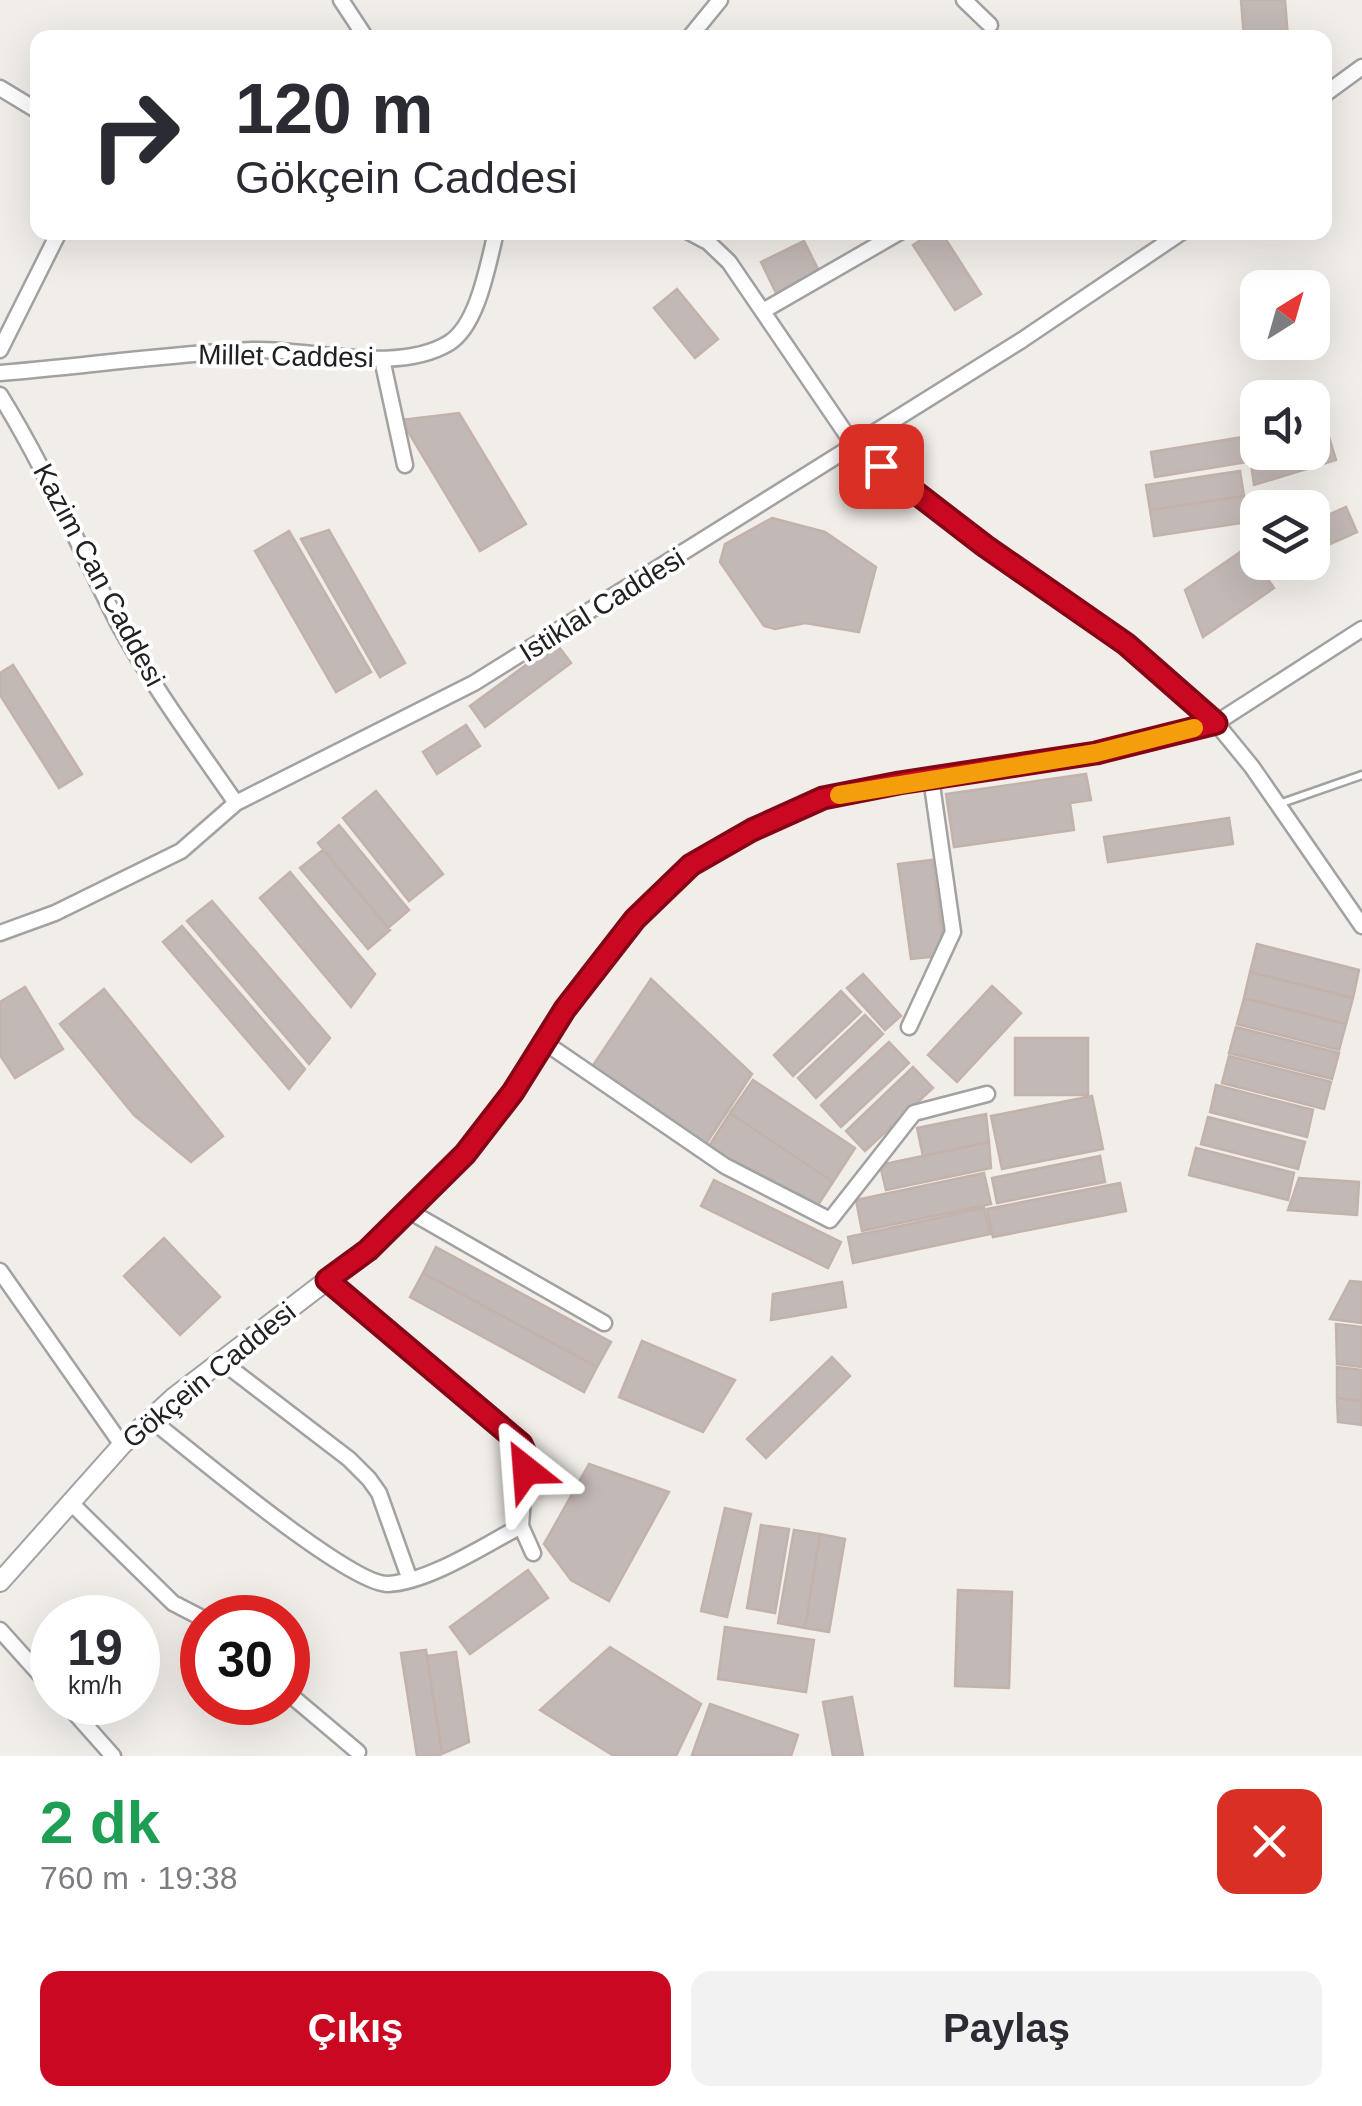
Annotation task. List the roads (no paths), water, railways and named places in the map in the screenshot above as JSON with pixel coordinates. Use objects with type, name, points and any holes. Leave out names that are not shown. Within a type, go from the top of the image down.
[{"type":"street","points":[[341,0],[361,30]]},
{"type":"street","points":[[696,30],[720,0]]},
{"type":"street","points":[[964,0],[990,25]]},
{"type":"street","points":[[1332,89],[1362,67]]},
{"type":"street","points":[[0,88],[30,106]]},
{"type":"street","points":[[0,350],[54,240]]},
{"type":"street","name":"Millet Caddesi","points":[[0,374],[257,350],[382,358],[428,352],[450,343],[459,334],[479,299],[494,240]]},
{"type":"street","points":[[704,240],[730,262],[855,446],[985,546],[1126,644],[1216,723],[1278,804],[1362,926]]},
{"type":"street","points":[[763,311],[886,240]]},
{"type":"street","name":"Istiklal Caddesi","points":[[0,932],[55,913],[181,851],[236,804],[474,683],[1072,308],[1170,240]]},
{"type":"street","points":[[382,358],[405,465]]},
{"type":"street","name":"Kazim Can Caddesi","points":[[0,395],[30,444],[120,626],[236,804]]},
{"type":"street","points":[[1216,723],[1362,629]]},
{"type":"street","name":"Gökçein Caddesi","points":[[0,1582],[150,1418],[368,1250],[465,1154],[513,1092],[565,1009],[635,919],[691,865],[752,830],[823,798],[1096,753],[1216,723]]},
{"type":"street","points":[[910,1027],[953,932],[931,778]]},
{"type":"street","points":[[544,1042],[725,1166],[830,1220],[914,1113],[987,1094]]},
{"type":"street","points":[[409,1211],[604,1323]]},
{"type":"street","points":[[0,1271],[122,1445]]},
{"type":"street","points":[[327,1280],[521,1444],[526,1455],[521,1526],[533,1553]]},
{"type":"street","points":[[221,1361],[349,1459],[369,1479],[379,1493],[410,1580]]},
{"type":"street","points":[[150,1418],[294,1531],[370,1582],[410,1580],[521,1526]]},
{"type":"street","points":[[70,1503],[180,1606]]},
{"type":"street","points":[[0,1630],[30,1663]]},
{"type":"street","points":[[310,1712],[358,1752]]},
{"type":"street","points":[[85,1725],[113,1756]]},
{"type":"lane","points":[[1278,804],[1362,775]]}]
